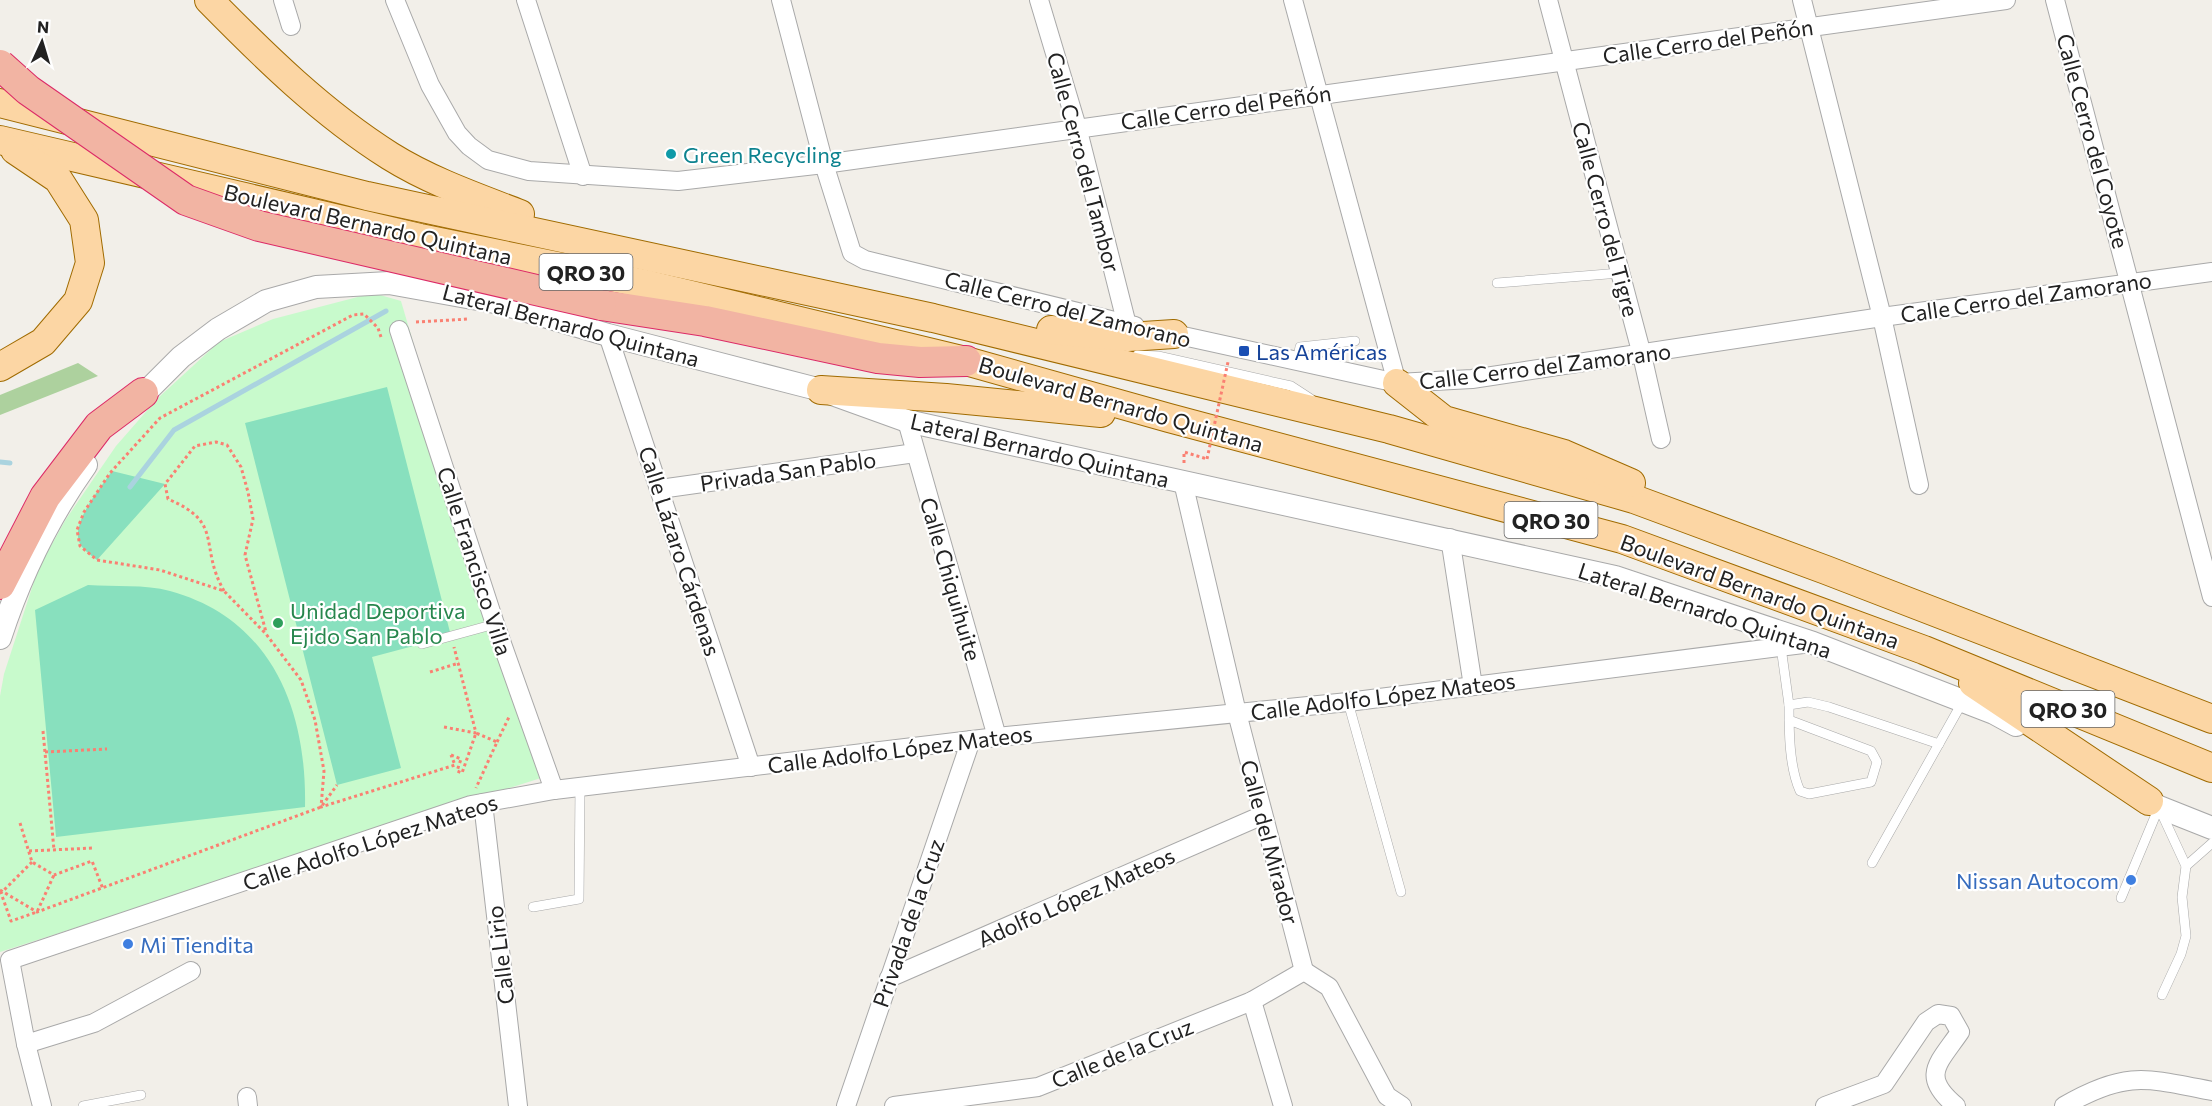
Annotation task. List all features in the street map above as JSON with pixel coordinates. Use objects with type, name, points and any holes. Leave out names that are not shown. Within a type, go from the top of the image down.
[{"type":"highway","points":[[0,65],[28,90],[186,200],[259,226],[601,305],[705,321],[878,358],[920,362],[966,361]]},
{"type":"highway","points":[[0,584],[45,496],[99,426],[143,393]]},
{"type":"main road","points":[[209,0],[266,59],[325,109],[391,156],[443,183],[523,216],[665,259]]},
{"type":"main road","name":"Boulevard Bernardo Quintana","points":[[0,104],[367,196],[933,318],[1341,418],[1634,499],[2212,719]]},
{"type":"main road","points":[[0,141],[32,159],[58,179],[84,220],[90,263],[78,301],[43,342],[0,367]]},
{"type":"main road","name":"Boulevard Bernardo Quintana","points":[[0,141],[420,238],[650,285],[966,361],[1169,418],[1622,539],[1924,650],[2212,768]]},
{"type":"main road","points":[[933,318],[1005,322],[1076,334],[1128,338],[1174,334]]},
{"type":"main road","points":[[1397,383],[1444,420],[1564,454],[1643,488],[1720,531]]},
{"type":"main road","points":[[821,390],[946,398],[1169,418]]},
{"type":"main road","points":[[1924,650],[2154,804]]},
{"type":"street","points":[[283,0],[291,26]]},
{"type":"street","name":"Calle Cerro del Peñón","points":[[395,0],[430,85],[457,133],[469,146],[488,160],[529,171],[678,181],[824,164],[1077,127],[2006,0]]},
{"type":"street","points":[[526,0],[583,176]]},
{"type":"street","points":[[781,0],[824,164]]},
{"type":"street","name":"Calle Cerro del Tambor","points":[[1039,0],[1077,127],[1127,325]]},
{"type":"street","points":[[1293,0],[1397,383]]},
{"type":"street","name":"Calle Cerro del Tigre","points":[[1548,0],[1642,355],[1661,439]]},
{"type":"street","points":[[1802,0],[1882,317],[1919,485]]},
{"type":"street","name":"Calle Cerro del Coyote","points":[[2055,0],[2212,597]]},
{"type":"street","name":"Calle Cerro del Zamorano","points":[[824,164],[852,253],[865,260],[1127,325],[1397,383],[1472,379],[1882,317],[2212,272]]},
{"type":"street","name":"Lateral Bernardo Quintana","points":[[0,638],[12,603],[71,486],[143,393],[181,357],[218,329],[266,301],[316,287],[389,283],[500,303],[608,335],[821,390],[907,421],[1450,538],[1615,577],[1813,643],[1994,713],[2154,804],[2212,828]]},
{"type":"street","name":"Calle Francisco Villa","points":[[399,330],[495,624],[554,790]]},
{"type":"street","name":"Calle Lázaro Cárdenas","points":[[608,335],[751,766]]},
{"type":"street","name":"Calle Chiquihuite","points":[[907,421],[997,737]]},
{"type":"street","name":"Privada San Pablo","points":[[660,489],[915,453]]},
{"type":"street","points":[[1183,482],[1237,713]]},
{"type":"street","points":[[1450,538],[1473,687]]},
{"type":"street","name":"Calle Adolfo López Mateos","points":[[26,1044],[10,960],[477,804],[580,786],[997,737],[1348,702],[1813,643]]},
{"type":"street","name":"Calle del Mirador","points":[[1237,713],[1304,971]]},
{"type":"street","name":"Privada de la Cruz","points":[[846,1106],[971,740]]},
{"type":"street","name":"Calle Lirio","points":[[477,804],[518,1106]]},
{"type":"street","name":"Adolfo López Mateos","points":[[890,978],[1263,815]]},
{"type":"street","points":[[42,1106],[26,1044],[94,1023],[191,971]]},
{"type":"street","points":[[1304,971],[1329,987],[1387,1096],[1402,1106]]},
{"type":"street","name":"Calle de la Cruz","points":[[894,1106],[1038,1087],[1252,1001],[1304,971]]},
{"type":"street","points":[[1252,1001],[1282,1106]]},
{"type":"street","points":[[1825,1106],[1884,1084],[1926,1022],[1938,1014],[1951,1016],[1960,1032],[1934,1070],[1935,1083],[1942,1095],[1956,1106]]},
{"type":"street","points":[[2064,1106],[2121,1080],[2139,1078],[2212,1091]]},
{"type":"lane","points":[[1497,283],[1620,273]]},
{"type":"lane","points":[[1297,362],[1300,347],[1355,341]]},
{"type":"lane","points":[[422,644],[495,624]]},
{"type":"lane","points":[[1781,647],[1789,705],[1789,720],[1796,781],[1800,790],[1809,794],[1871,782],[1877,762],[1871,751],[1789,720]]},
{"type":"lane","points":[[1872,863],[1963,701]]},
{"type":"lane","points":[[1348,702],[1401,892]]},
{"type":"lane","points":[[1789,705],[1808,702],[1829,707],[1939,744]]},
{"type":"lane","points":[[533,907],[579,899],[580,786]]},
{"type":"lane","points":[[2154,804],[2186,866],[2182,897],[2186,936],[2181,954],[2162,995]]},
{"type":"lane","points":[[2121,898],[2154,804]]},
{"type":"lane","points":[[2186,866],[2212,843]]},
{"type":"lane","points":[[83,1106],[141,1095]]},
{"type":"path","points":[[399,330],[417,322],[458,321],[477,317],[500,303]]},
{"type":"path","points":[[224,591],[160,570],[94,558],[80,546],[77,530],[84,512],[110,473],[160,418],[353,315],[364,314],[378,328]]},
{"type":"path","points":[[1184,452],[1207,459],[1228,362]]},
{"type":"path","points":[[266,634],[245,555],[253,519],[241,467],[227,445],[216,442],[195,446],[165,484],[168,498],[192,508],[207,527],[214,573],[224,591],[266,634],[301,680],[315,720],[324,771],[321,807]]},
{"type":"path","points":[[0,891],[11,921],[321,807],[455,765],[452,755],[461,759],[457,771],[462,773],[476,733],[451,636]]},
{"type":"path","points":[[430,672],[459,663]]},
{"type":"path","points":[[444,727],[476,733],[497,742],[477,784],[477,804]]},
{"type":"path","points":[[43,731],[54,850]]},
{"type":"path","points":[[45,752],[107,749]]},
{"type":"path","points":[[321,807],[338,785]]},
{"type":"path","points":[[20,823],[32,862],[54,875]]},
{"type":"path","points":[[29,851],[94,848]]},
{"type":"path","points":[[37,912],[54,875],[93,861],[103,889]]},
{"type":"path","points":[[0,891],[32,862]]},
{"type":"path","points":[[0,891],[37,912]]},
{"type":"green space","points":[[373,293],[401,301],[541,778],[0,952],[0,696],[4,674],[38,569],[66,519],[116,446],[158,398],[219,342],[273,319]]},
{"type":"green space","points":[[78,363],[98,376],[0,415],[0,395]]},
{"type":"green space","points":[[387,387],[451,636],[372,657],[401,768],[337,785],[245,423]]},
{"type":"green space","points":[[112,471],[165,484],[97,560],[82,547],[78,539],[78,529],[93,497]]},
{"type":"green space","points":[[88,585],[140,587],[170,591],[205,604],[234,623],[258,646],[276,673],[290,703],[299,736],[304,771],[305,807],[56,837],[35,610]]},
{"type":"waterway","points":[[130,487],[174,430],[386,311]]},
{"type":"waterway","points":[[0,462],[10,463]]},
{"type":"place","name":"Green Recycling","points":[[671,154]]},
{"type":"place","name":"Las Américas","points":[[1244,351]]},
{"type":"place","name":"Unidad Deportiva Ejido San Pablo","points":[[278,623]]},
{"type":"place","name":"Nissan Autocom","points":[[2131,880]]},
{"type":"place","name":"Mi Tiendita","points":[[128,944]]}]
